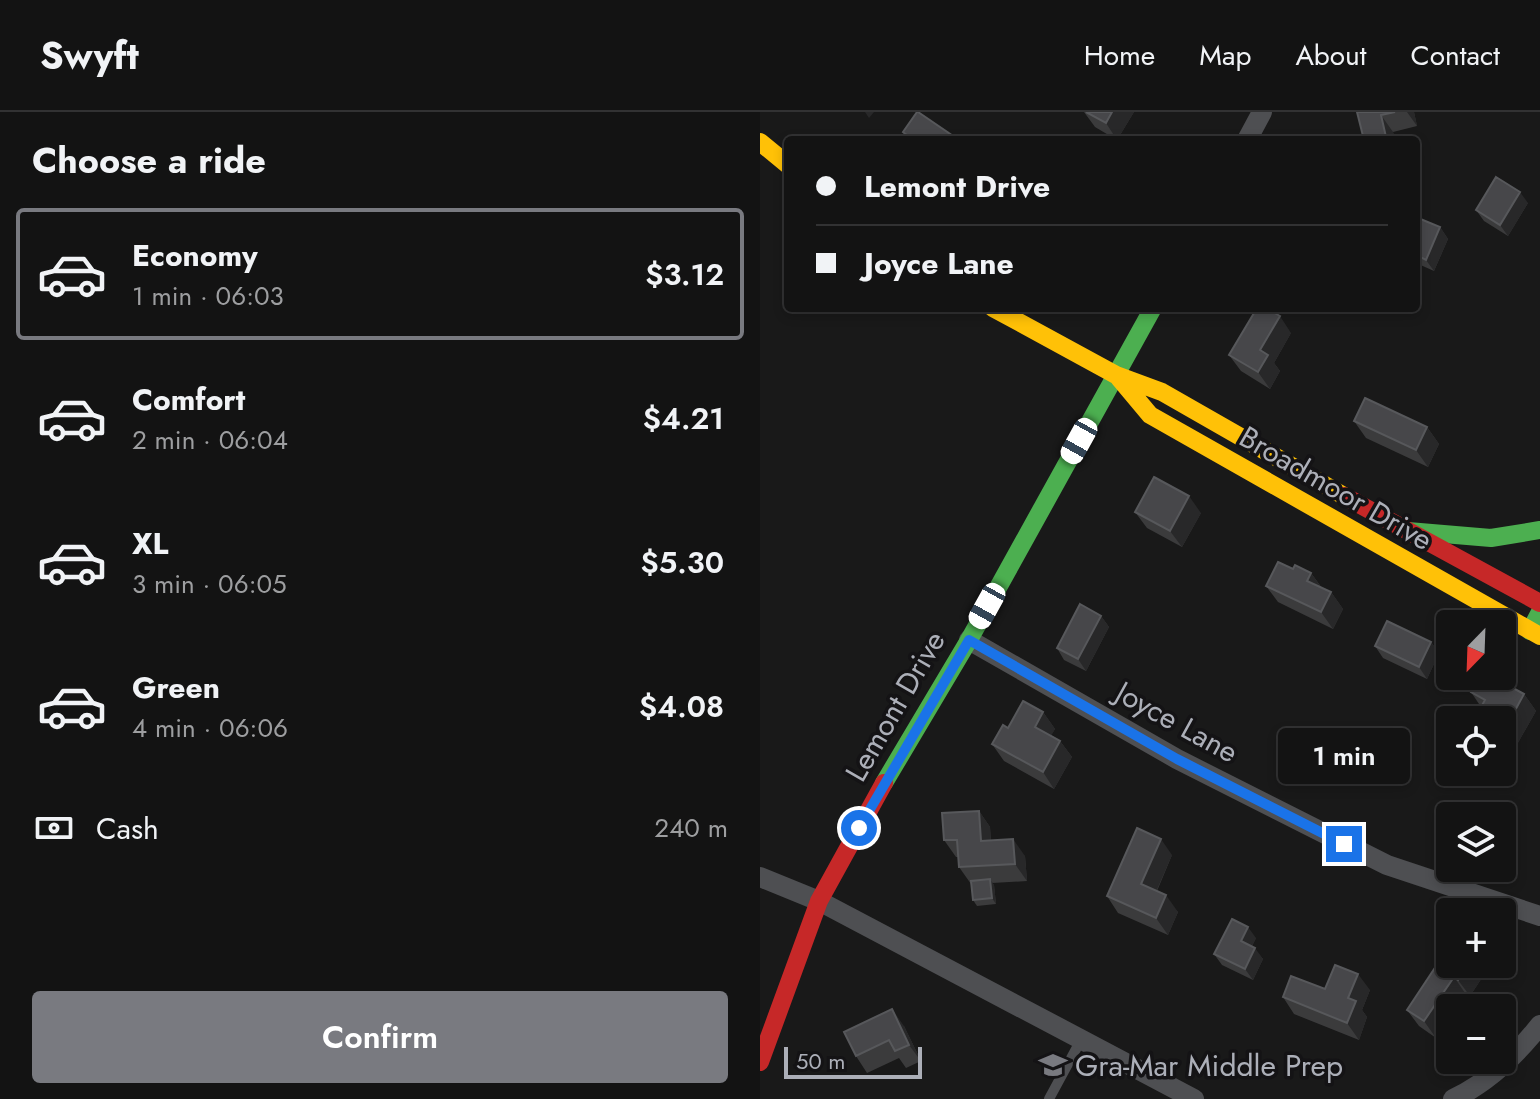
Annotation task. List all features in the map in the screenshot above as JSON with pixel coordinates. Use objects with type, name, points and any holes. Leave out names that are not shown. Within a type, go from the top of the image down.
[{"type":"main road","points":[[760,142],[784,162]]},
{"type":"main road","name":"Broadmoor Drive","points":[[1000,312],[1116,375],[1162,392],[1540,603]]},
{"type":"main road","name":"Lemont Drive","points":[[760,1062],[819,901],[969,640],[1151,312]]},
{"type":"main road","name":"Broadmoor Drive","points":[[1116,375],[1150,415],[1291,498],[1535,634]]},
{"type":"main road","points":[[1408,531],[1482,540],[1508,539],[1540,530]]},
{"type":"main road","points":[[1535,634],[1540,612]]},
{"type":"street","points":[[1249,136],[1262,112]]},
{"type":"street","name":"Joyce Lane","points":[[969,640],[1177,759],[1375,859],[1540,916]]},
{"type":"street","points":[[760,877],[819,901],[1194,1099]]},
{"type":"street","points":[[1453,1099],[1482,1087],[1517,1054],[1540,1025]]},
{"type":"lane","points":[[1049,1099],[1082,1038]]},
{"type":"building","points":[[917,112],[953,136],[908,136],[903,132]]},
{"type":"building","points":[[1086,112],[1112,112],[1106,123]]},
{"type":"building","points":[[1357,112],[1395,112],[1381,115],[1386,136],[1363,136]]},
{"type":"building","points":[[1496,177],[1520,192],[1500,225],[1476,210]]},
{"type":"building","points":[[1420,219],[1440,227],[1426,260],[1420,257]]},
{"type":"building","points":[[1255,312],[1273,312],[1280,316],[1260,350],[1268,355],[1258,372],[1229,355]]},
{"type":"building","points":[[1365,398],[1427,427],[1416,450],[1354,421]]},
{"type":"building","points":[[1154,477],[1189,496],[1170,531],[1135,512]]},
{"type":"building","points":[[1278,562],[1293,569],[1295,565],[1311,573],[1307,581],[1331,592],[1321,612],[1266,586]]},
{"type":"building","points":[[1080,604],[1101,616],[1078,659],[1057,648]]},
{"type":"building","points":[[1387,621],[1431,642],[1419,667],[1375,646]]},
{"type":"building","points":[[1516,690],[1524,694],[1516,709],[1516,706],[1482,706],[1485,700],[1471,692]]},
{"type":"building","points":[[1023,701],[1043,712],[1035,727],[1060,741],[1043,772],[992,744],[1003,725],[1008,728]]},
{"type":"building","points":[[979,811],[981,841],[1013,839],[1015,864],[959,867],[957,840],[944,840],[942,813]]},
{"type":"building","points":[[1137,828],[1161,839],[1141,884],[1166,895],[1156,918],[1107,896]]},
{"type":"building","points":[[990,879],[992,898],[973,900],[971,881]]},
{"type":"building","points":[[1232,919],[1248,927],[1241,941],[1255,948],[1245,969],[1214,954]]},
{"type":"building","points":[[1335,965],[1358,974],[1348,998],[1356,1001],[1347,1023],[1283,997],[1291,976],[1325,989]]},
{"type":"building","points":[[1436,966],[1436,978],[1453,978],[1442,994],[1436,994],[1436,1003],[1424,1021],[1407,1010]]},
{"type":"building","points":[[892,1009],[909,1045],[895,1051],[889,1040],[856,1056],[844,1032]]},
{"type":"traffic: fast","points":[[884,783],[969,640],[1151,312]]},
{"type":"traffic: fast","points":[[1408,531],[1491,538],[1540,530]]},
{"type":"traffic: fast","points":[[1530,631],[1540,612]]},
{"type":"traffic: slow","points":[[760,142],[784,162]]},
{"type":"traffic: slow","points":[[1000,312],[1116,375],[1162,392],[1344,496]]},
{"type":"traffic: slow","points":[[1119,378],[1150,415],[1540,636]]},
{"type":"traffic: jam","points":[[1344,496],[1540,603]]},
{"type":"traffic: jam","points":[[760,1062],[819,901],[884,783]]},
{"type":"place","name":"Gra-Mar Middle Prep","points":[[1053,1065]]},
{"type":"route","points":[[859,828],[969,640],[1177,759],[1344,844]]}]
